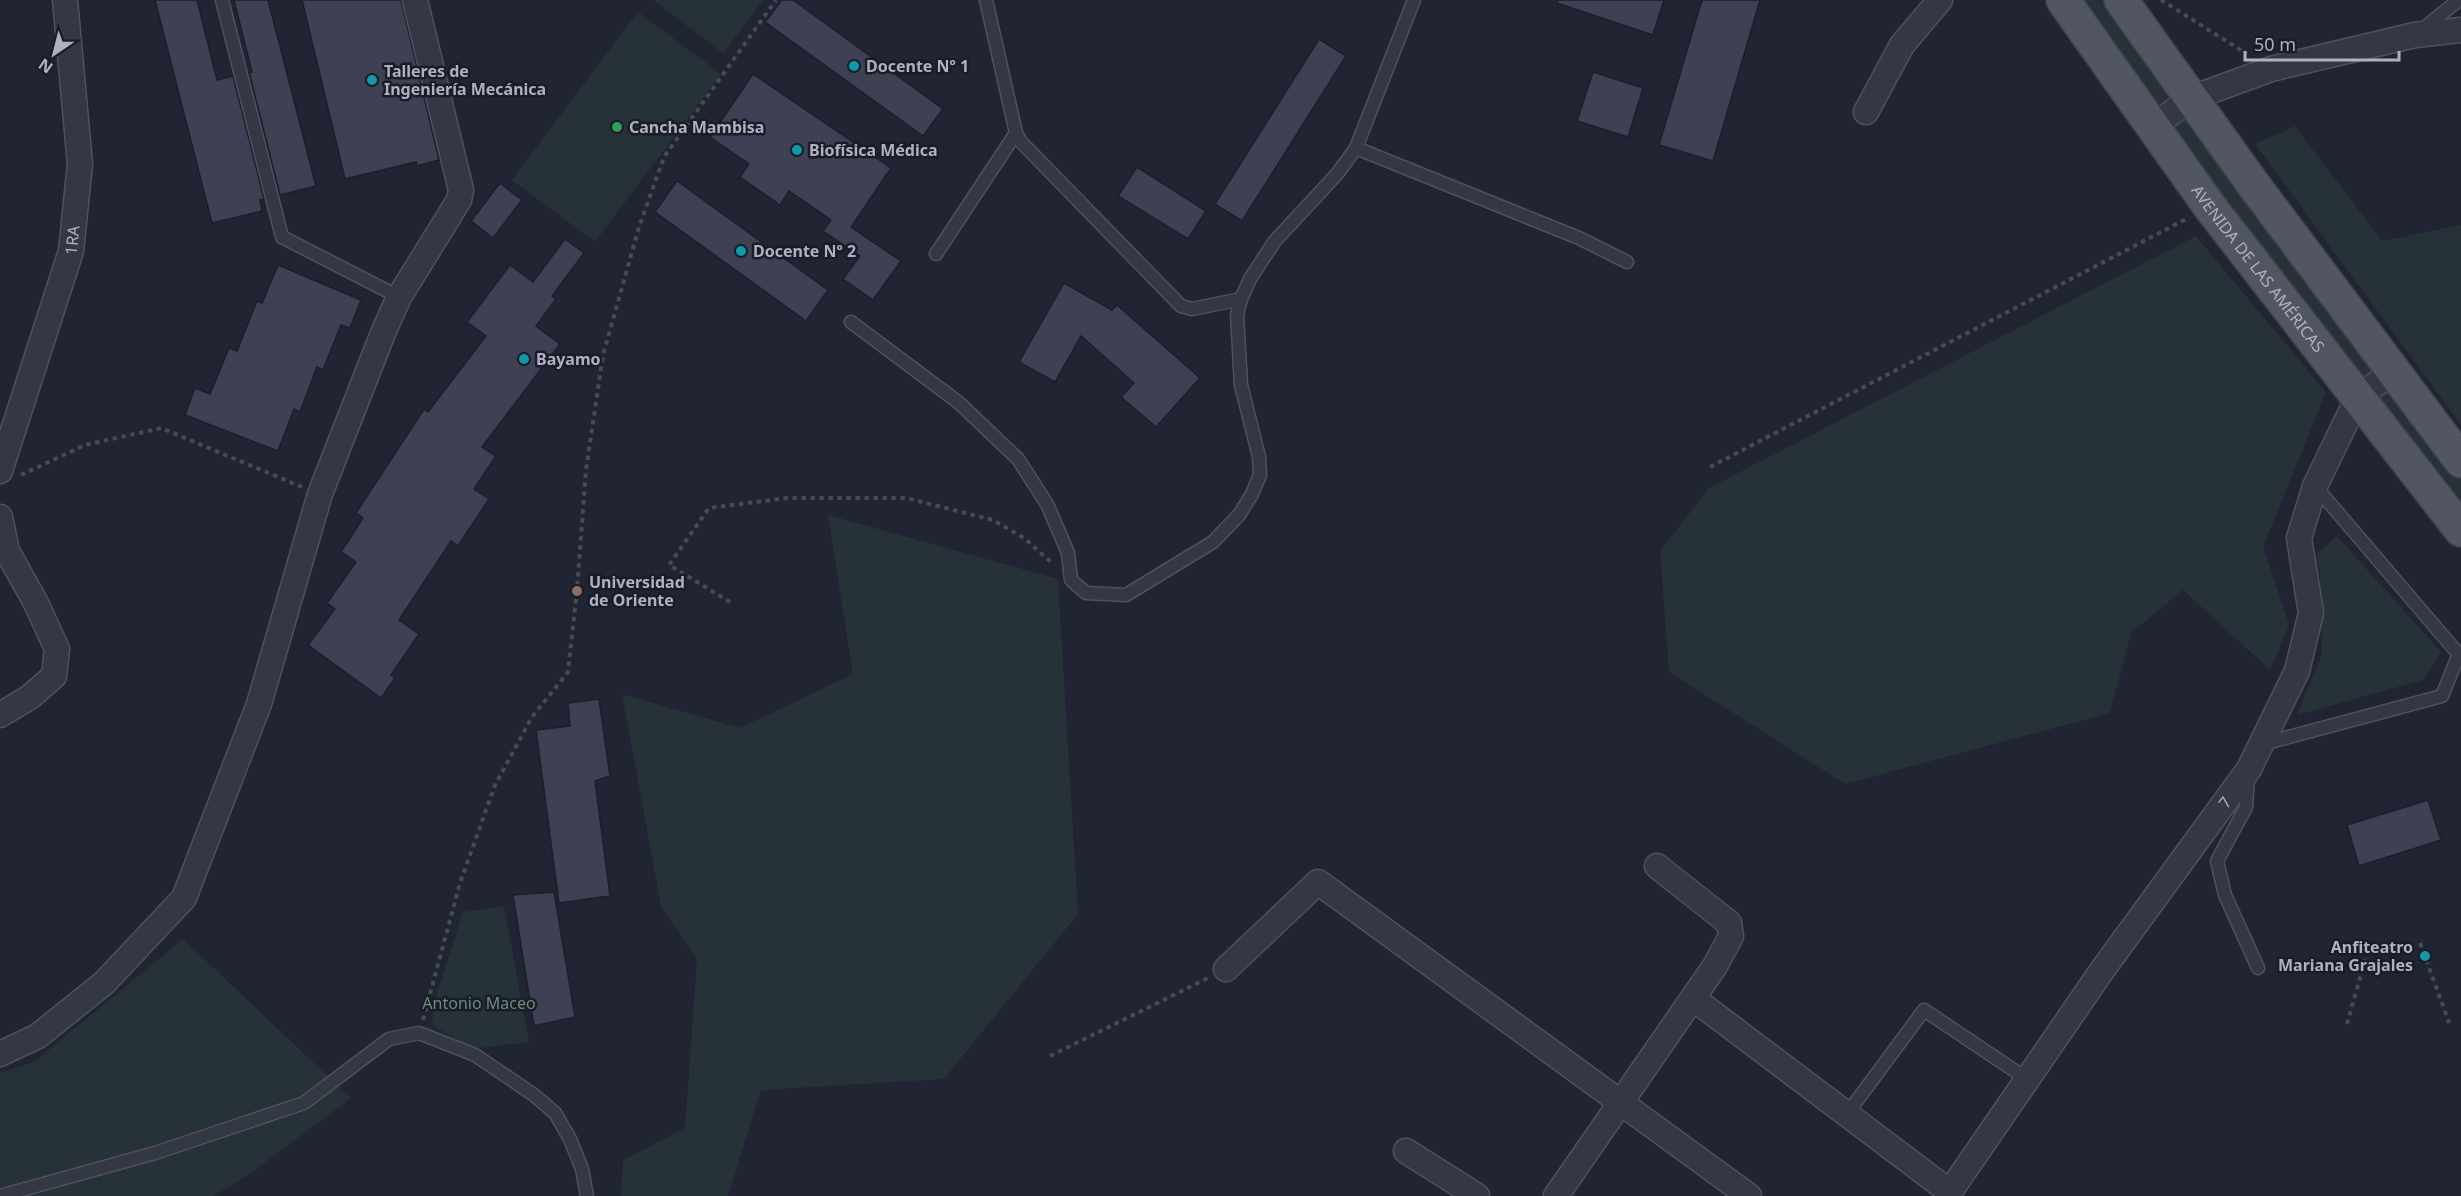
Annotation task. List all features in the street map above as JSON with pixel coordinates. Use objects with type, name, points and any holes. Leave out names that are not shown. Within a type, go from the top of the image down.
[{"type":"main road","name":"AVENIDA DE LAS AMÉRICAS","points":[[2062,0],[2211,207],[2461,530]]},
{"type":"main road","points":[[2121,0],[2250,180],[2461,461]]},
{"type":"street","name":"1RA","points":[[5,475],[71,251],[80,164],[65,0]]},
{"type":"street","points":[[0,1054],[38,1036],[104,983],[184,898],[259,704],[320,494],[383,333],[399,297],[459,200],[461,190],[415,0]]},
{"type":"street","points":[[1866,112],[1902,45],[1940,0]]},
{"type":"street","points":[[2152,127],[2192,98],[2271,69],[2415,35],[2461,30]]},
{"type":"street","name":"7","points":[[1949,1194],[2103,969],[2249,769],[2263,744],[2297,671],[2311,613],[2299,538],[2315,486],[2358,397],[2393,372]]},
{"type":"street","points":[[0,517],[6,551],[36,603],[57,649],[54,676],[30,697],[0,715]]},
{"type":"street","points":[[1556,1196],[1622,1102],[1669,1029],[1694,999],[1731,936],[1729,923],[1658,867]]},
{"type":"street","points":[[1226,969],[1318,882],[1749,1196]]},
{"type":"street","points":[[1694,999],[1949,1194]]},
{"type":"street","points":[[1407,1150],[1477,1196]]},
{"type":"lane","points":[[222,0],[282,237],[399,297]]},
{"type":"lane","points":[[986,0],[1016,133],[1021,142],[1181,306],[1192,309],[1241,299]]},
{"type":"lane","points":[[851,322],[958,402],[1018,459],[1047,504],[1068,553],[1071,580],[1086,593],[1126,595],[1213,542],[1239,515],[1252,494],[1260,475],[1259,458],[1241,385],[1237,315],[1241,299],[1250,279],[1274,242],[1337,174],[1356,148],[1414,0]]},
{"type":"lane","points":[[2415,35],[2459,0]]},
{"type":"lane","points":[[936,254],[1016,133]]},
{"type":"lane","points":[[1356,148],[1579,238],[1627,262]]},
{"type":"lane","points":[[2263,744],[2442,696],[2460,655],[2315,486]]},
{"type":"lane","points":[[2249,769],[2246,807],[2217,861],[2225,895],[2258,968]]},
{"type":"lane","points":[[1847,1114],[1924,1010],[2027,1079]]},
{"type":"lane","points":[[0,1196],[155,1153],[304,1103],[390,1039],[419,1033],[475,1055],[534,1095],[555,1113],[570,1139],[582,1168],[587,1196]]},
{"type":"path","points":[[419,1033],[460,884],[495,785],[532,717],[568,672],[586,470],[603,355],[639,227],[664,156],[776,0]]},
{"type":"path","points":[[2161,0],[2271,69]]},
{"type":"path","points":[[1710,467],[2211,207]]},
{"type":"path","points":[[5,475],[86,445],[161,428],[320,494]]},
{"type":"path","points":[[730,602],[705,589],[669,565],[709,508],[787,498],[906,498],[962,510],[993,520],[1024,538],[1071,580]]},
{"type":"path","points":[[2347,1024],[2370,942]]},
{"type":"path","points":[[2420,943],[2450,1025]]},
{"type":"path","points":[[1050,1056],[1226,969]]},
{"type":"green space","points":[[653,0],[763,0],[723,53]]},
{"type":"green space","points":[[2078,0],[2105,0],[2176,99],[2157,113]]},
{"type":"green space","name":"Cancha Mambisa","points":[[638,12],[721,74],[595,242],[512,180]]},
{"type":"green space","points":[[2186,113],[2378,373],[2362,384],[2169,127]]},
{"type":"green space","points":[[2295,126],[2382,241],[2461,225],[2461,425],[2255,144]]},
{"type":"green space","points":[[2196,236],[2326,392],[2263,547],[2289,625],[2270,670],[2183,590],[2131,633],[2110,713],[1845,784],[1669,672],[1660,551],[1709,488]]},
{"type":"green space","points":[[2387,386],[2461,480],[2461,511],[2373,397]]},
{"type":"green space","points":[[828,515],[1058,579],[1078,914],[944,1079],[761,1090],[728,1196],[621,1196],[623,1160],[685,1128],[697,959],[661,906],[622,694],[740,728],[853,674]]},
{"type":"green space","points":[[2337,536],[2441,652],[2423,680],[2297,715],[2322,654],[2320,574],[2316,554]]},
{"type":"green space","name":"Antonio Maceo","points":[[504,906],[529,1042],[472,1049],[432,1025],[434,1003],[463,912]]},
{"type":"green space","points":[[183,939],[351,1098],[244,1178],[213,1196],[0,1196],[0,1073],[34,1062]]},
{"type":"building","points":[[155,0],[197,0],[217,80],[233,76],[264,199],[260,200],[262,211],[212,223]]},
{"type":"building","points":[[234,0],[268,0],[316,186],[280,195],[249,72],[252,72]]},
{"type":"building","name":"Talleres de Ingeniería Mecánica","points":[[302,0],[401,0],[439,160],[417,166],[416,162],[345,179]]},
{"type":"building","name":"Docente Nº 1","points":[[782,0],[793,0],[943,109],[923,136],[765,22]]},
{"type":"building","points":[[1557,0],[1664,0],[1653,35],[1557,3]]},
{"type":"building","points":[[1702,0],[1760,0],[1713,161],[1659,145]]},
{"type":"building","points":[[1319,39],[1346,56],[1242,221],[1215,204]]},
{"type":"building","points":[[1593,72],[1643,88],[1628,137],[1577,121]]},
{"type":"building","name":"Biofísica Médica","points":[[753,74],[891,168],[851,227],[901,261],[873,300],[843,279],[860,256],[823,231],[831,220],[789,191],[780,205],[740,177],[749,164],[710,137]]},
{"type":"building","points":[[1137,167],[1206,211],[1188,239],[1118,196]]},
{"type":"building","name":"Docente Nº 2","points":[[677,181],[828,290],[806,321],[655,212]]},
{"type":"building","points":[[500,183],[522,200],[493,238],[471,221]]},
{"type":"building","points":[[565,239],[584,253],[552,296],[556,299],[536,326],[560,344],[482,447],[496,456],[474,489],[489,499],[458,546],[451,541],[399,620],[419,634],[391,675],[395,678],[381,698],[308,645],[335,609],[327,603],[356,562],[341,552],[363,518],[356,513],[424,409],[428,412],[486,336],[467,322],[510,265],[533,282]]},
{"type":"building","points":[[278,265],[361,300],[350,328],[341,325],[323,370],[317,367],[300,412],[294,409],[278,451],[185,415],[195,388],[210,394],[229,348],[237,351],[257,301],[262,303]]},
{"type":"building","points":[[1064,283],[1112,310],[1117,305],[1200,378],[1156,427],[1121,397],[1134,383],[1081,336],[1055,382],[1019,362]]},
{"type":"building","points":[[599,699],[610,776],[595,781],[610,896],[559,903],[536,730],[570,726],[568,703]]},
{"type":"building","points":[[2428,800],[2441,840],[2359,866],[2347,825]]},
{"type":"building","points":[[554,892],[575,1017],[534,1026],[513,895]]},
{"type":"place","name":"Docente Nº 1","points":[[854,66]]},
{"type":"place","name":"Talleres de Ingeniería Mecánica","points":[[372,80]]},
{"type":"place","name":"Cancha Mambisa","points":[[617,127]]},
{"type":"place","name":"Biofísica Médica","points":[[797,150]]},
{"type":"place","name":"Docente Nº 2","points":[[741,251]]},
{"type":"place","name":"Bayamo","points":[[524,359]]},
{"type":"place","name":"Universidad de Oriente","points":[[577,591]]},
{"type":"place","name":"Anfiteatro Mariana Grajales","points":[[2425,956]]}]
